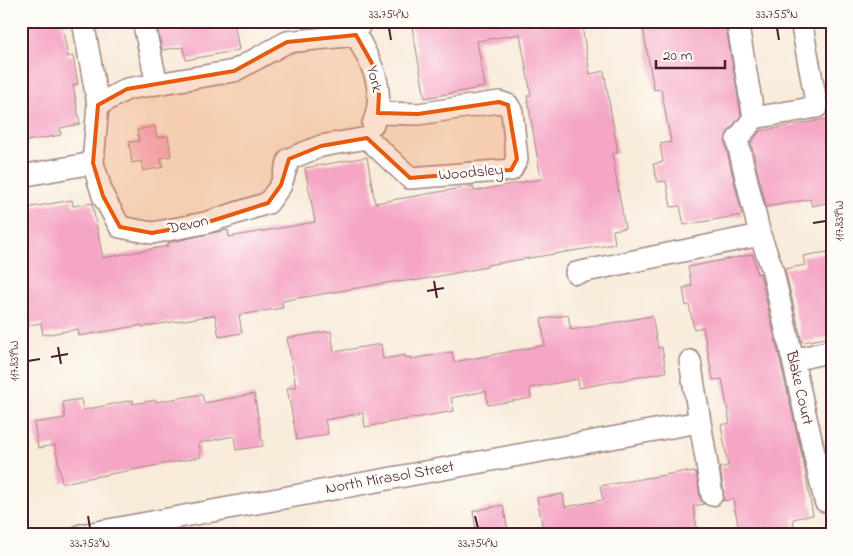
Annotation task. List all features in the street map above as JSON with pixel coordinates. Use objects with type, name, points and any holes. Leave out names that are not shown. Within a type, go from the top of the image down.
[{"type":"street","points":[[21,176],[93,163],[98,105],[82,21]]},
{"type":"street","points":[[143,21],[157,84]]},
{"type":"street","points":[[737,21],[754,118],[817,107],[802,21]]},
{"type":"street","points":[[98,105],[127,89],[234,71],[287,42],[358,28]]},
{"type":"street","name":"York","points":[[358,28],[373,65],[379,94],[378,113],[366,138]]},
{"type":"street","name":"Woodsley","points":[[366,138],[410,178],[511,170],[517,159],[512,112],[508,105],[499,102],[418,114],[378,113]]},
{"type":"street","name":"Blake Court","points":[[754,118],[737,140],[760,235],[772,268],[828,501]]},
{"type":"street","name":"Devon","points":[[93,163],[103,196],[120,228],[152,233],[205,222],[268,203],[281,184],[289,159],[322,146],[366,138]]},
{"type":"street","points":[[576,273],[760,235]]},
{"type":"street","points":[[793,360],[832,351]]},
{"type":"street","points":[[690,361],[712,495]]},
{"type":"street","name":"North Mirasol Street","points":[[81,535],[699,422]]},
{"type":"highlighted area","points":[[356,35],[373,65],[379,94],[378,113],[418,114],[499,102],[508,105],[517,159],[511,170],[410,178],[367,138],[321,146],[289,159],[281,185],[268,203],[205,223],[152,233],[120,227],[103,196],[93,163],[98,105],[127,89],[234,71],[287,42]]},
{"type":"building","points":[[39,21],[61,21],[68,57],[73,56],[78,84],[73,85],[80,124],[60,128],[61,135],[21,142],[21,54],[24,54],[21,24]]},
{"type":"building","points":[[169,21],[234,21],[239,50],[186,60],[183,47],[162,50],[157,23]]},
{"type":"building","points":[[411,21],[581,21],[590,74],[604,71],[618,153],[612,154],[625,228],[613,230],[615,244],[487,265],[487,267],[414,281],[398,281],[282,301],[283,308],[239,315],[242,333],[219,337],[215,315],[79,336],[78,329],[43,335],[41,323],[29,325],[21,282],[21,257],[26,256],[21,229],[21,209],[72,200],[73,206],[92,203],[103,258],[168,246],[168,243],[228,230],[229,237],[315,222],[305,168],[367,157],[375,203],[473,186],[474,191],[541,179],[527,96],[531,95],[520,34],[477,41],[485,87],[425,98]]},
{"type":"building","points":[[654,21],[725,21],[741,115],[727,133],[725,143],[742,215],[684,225],[680,206],[671,207],[666,181],[657,182],[653,164],[663,162],[660,144],[671,142],[661,89],[654,90],[642,23]]},
{"type":"building","points":[[832,118],[832,202],[812,206],[810,199],[766,207],[751,143],[760,131]]},
{"type":"building","points":[[155,126],[157,138],[168,136],[171,156],[161,158],[163,167],[143,171],[141,161],[132,163],[129,142],[139,141],[137,130]]},
{"type":"building","points":[[827,252],[832,281],[832,337],[802,342],[785,269],[805,265],[803,256]]},
{"type":"building","points":[[753,254],[757,274],[760,273],[803,460],[813,515],[793,519],[795,535],[740,535],[733,499],[723,501],[724,493],[720,468],[728,466],[721,425],[730,423],[722,379],[713,380],[703,327],[694,329],[689,305],[686,306],[683,288],[692,286],[688,267]]},
{"type":"building","points":[[568,315],[571,330],[652,316],[658,348],[662,347],[666,372],[579,388],[578,379],[530,388],[531,398],[488,405],[486,391],[451,398],[454,411],[365,427],[363,413],[325,420],[328,434],[297,440],[287,388],[296,387],[287,338],[331,331],[334,352],[381,344],[383,359],[405,355],[406,358],[411,357],[411,359],[452,352],[454,362],[545,345],[541,319]]},
{"type":"building","points":[[202,394],[204,403],[254,394],[263,446],[236,450],[234,436],[199,443],[201,457],[62,483],[55,445],[38,448],[34,423],[65,418],[63,402],[81,399],[83,410],[133,400],[133,404]]},
{"type":"building","points":[[687,471],[687,473],[696,472],[700,497],[704,504],[693,506],[698,535],[597,535],[595,528],[558,535],[544,535],[537,498],[563,494],[565,507],[603,500],[600,486]]},
{"type":"building","points":[[503,505],[509,535],[477,535],[473,511]]}]
